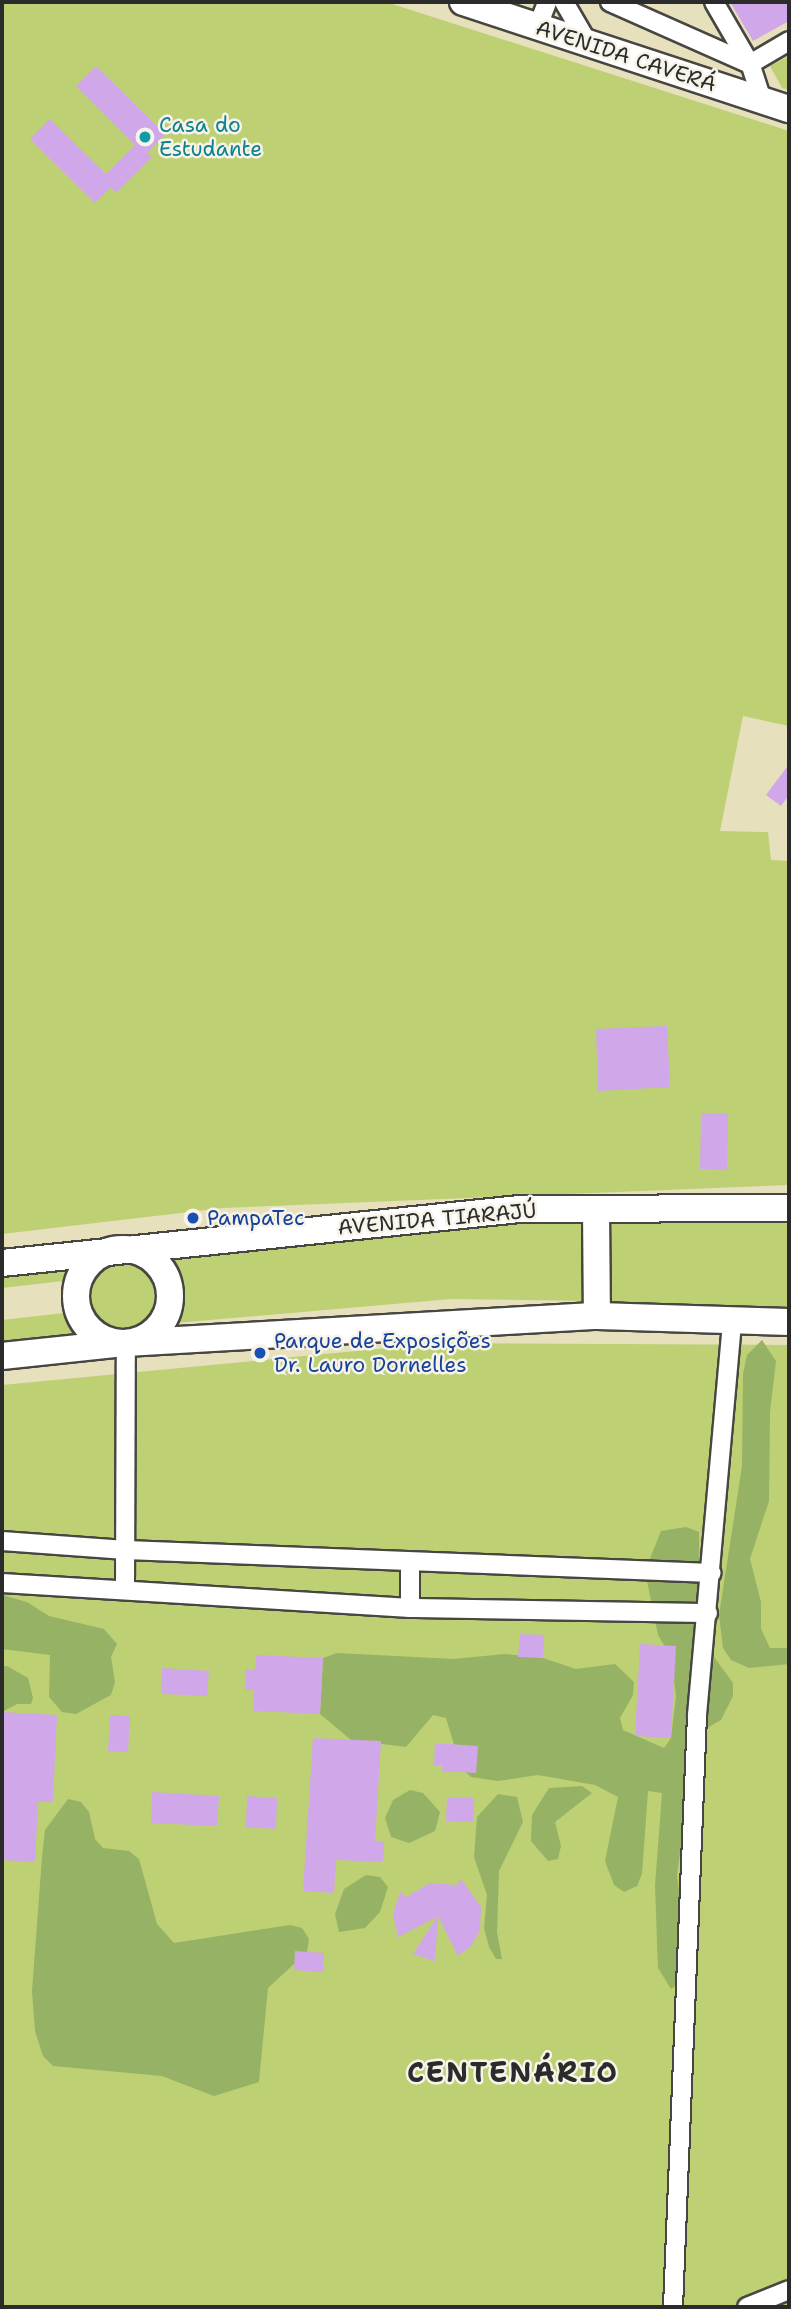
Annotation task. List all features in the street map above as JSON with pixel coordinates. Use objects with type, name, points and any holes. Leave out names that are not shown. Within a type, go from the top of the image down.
[{"type":"main road","name":"AVENIDA CAVERÁ","points":[[463,2],[542,14],[588,43],[789,110]]},
{"type":"main road","name":"AVENIDA TIARAJÚ","points":[[2,1263],[519,1209],[789,1208]]},
{"type":"main road","points":[[596,1209],[597,1315]]},
{"type":"main road","points":[[121,1249],[149,1257],[163,1273],[170,1293],[169,1308],[153,1332],[126,1343],[97,1335],[82,1318],[76,1296],[89,1264],[121,1249]]},
{"type":"main road","points":[[2,1356],[126,1343],[597,1315],[789,1322]]},
{"type":"street","points":[[564,2],[588,43]]},
{"type":"street","points":[[610,2],[750,64]]},
{"type":"street","points":[[714,2],[750,64],[762,100]]},
{"type":"street","points":[[750,64],[789,41]]},
{"type":"street","points":[[673,2307],[697,1714],[712,1573],[732,1321]]},
{"type":"street","points":[[125,1587],[126,1343]]},
{"type":"street","points":[[2,1541],[127,1550],[712,1573]]},
{"type":"street","points":[[410,1562],[410,1608]]},
{"type":"street","points":[[2,1583],[125,1587],[410,1608],[708,1613]]},
{"type":"street","points":[[747,2307],[789,2290]]},
{"type":"green space","points":[[2,2],[386,2],[789,131],[789,726],[743,716],[720,831],[768,832],[771,860],[789,861],[789,1185],[223,1208],[2,1234]]},
{"type":"green space","points":[[789,56],[789,90],[782,88],[770,66]]},
{"type":"green space","points":[[585,1216],[587,1301],[451,1299],[164,1324],[177,1292],[174,1277],[156,1251]]},
{"type":"green space","points":[[789,1216],[789,1309],[611,1307],[604,1299],[608,1220]]},
{"type":"green space","points":[[86,1259],[72,1280],[2,1288],[2,1268]]},
{"type":"green space","points":[[124,1263],[137,1266],[147,1273],[154,1283],[157,1296],[154,1309],[147,1319],[137,1326],[124,1329],[111,1326],[101,1319],[94,1309],[91,1296],[94,1283],[101,1273],[111,1266]]},
{"type":"green space","points":[[73,1312],[88,1334],[2,1344],[2,1320]]},
{"type":"green space","points":[[762,1340],[776,1361],[770,1412],[769,1501],[750,1559],[761,1602],[761,1629],[770,1648],[789,1648],[789,1664],[749,1668],[731,1660],[723,1648],[719,1615],[742,1466],[743,1374],[747,1355]]},
{"type":"green space","points":[[440,1343],[789,1345],[789,2307],[2,2307],[2,1385]]},
{"type":"green space","points":[[686,1527],[699,1532],[700,1638],[733,1683],[733,1696],[721,1720],[698,1733],[695,1742],[677,1875],[687,1956],[682,1981],[671,1989],[658,1968],[655,1886],[662,1793],[648,1791],[642,1874],[637,1886],[624,1892],[614,1885],[605,1861],[618,1797],[595,1785],[538,1775],[498,1781],[471,1777],[461,1768],[446,1718],[433,1715],[406,1747],[351,1740],[320,1714],[323,1658],[337,1653],[453,1659],[505,1654],[543,1658],[576,1669],[615,1664],[634,1682],[633,1695],[620,1718],[623,1730],[664,1748],[671,1738],[676,1696],[671,1657],[658,1635],[645,1571],[661,1531]]},
{"type":"green space","points":[[2,1595],[27,1602],[49,1616],[104,1629],[117,1644],[111,1657],[115,1682],[111,1695],[76,1714],[62,1712],[49,1697],[50,1655],[2,1649]]},
{"type":"green space","points":[[7,1666],[28,1678],[33,1698],[31,1704],[17,1704],[2,1712],[2,1667]]},
{"type":"green space","points":[[582,1786],[592,1793],[555,1822],[561,1846],[558,1859],[548,1861],[531,1841],[532,1815],[549,1788]]},
{"type":"green space","points":[[410,1790],[423,1793],[440,1812],[435,1831],[409,1843],[391,1837],[385,1818],[393,1800]]},
{"type":"green space","points":[[498,1794],[517,1797],[523,1822],[499,1871],[497,1932],[502,1959],[496,1959],[489,1947],[484,1928],[487,1895],[474,1857],[477,1817]]},
{"type":"green space","points":[[68,1799],[81,1802],[89,1812],[95,1839],[103,1848],[129,1851],[139,1859],[157,1924],[174,1943],[290,1925],[302,1928],[309,1939],[307,1952],[268,1988],[259,2082],[214,2096],[162,2076],[53,2066],[43,2056],[35,2031],[32,1991],[42,1857],[45,1830]]},
{"type":"green space","points":[[366,1875],[380,1877],[388,1887],[380,1912],[365,1928],[339,1932],[335,1914],[344,1889]]},
{"type":"building","points":[[730,2],[789,2],[789,21],[753,41]]},
{"type":"building","name":"Casa do Estudante","points":[[96,66],[165,134],[147,153],[152,157],[116,193],[111,187],[95,203],[30,139],[50,119],[106,174],[135,145],[76,86]]},
{"type":"building","points":[[789,764],[789,795],[781,806],[766,795]]},
{"type":"building","points":[[667,1026],[670,1087],[598,1091],[596,1029]]},
{"type":"building","points":[[701,1113],[728,1114],[727,1170],[700,1169]]},
{"type":"building","points":[[520,1634],[544,1635],[543,1658],[518,1657]]},
{"type":"building","points":[[640,1644],[676,1646],[671,1738],[635,1736]]},
{"type":"building","points":[[256,1655],[323,1658],[320,1714],[253,1711],[254,1690],[245,1690],[246,1669],[255,1670]]},
{"type":"building","points":[[162,1668],[209,1671],[207,1696],[161,1694]]},
{"type":"building","points":[[2,1712],[57,1715],[53,1802],[38,1802],[35,1862],[2,1860]]},
{"type":"building","points":[[110,1715],[130,1716],[128,1752],[108,1751]]},
{"type":"building","points":[[313,1738],[381,1741],[375,1841],[384,1842],[383,1862],[336,1860],[334,1893],[303,1891]]},
{"type":"building","points":[[435,1743],[478,1746],[476,1773],[442,1771],[442,1765],[434,1765]]},
{"type":"building","points":[[152,1792],[219,1796],[217,1826],[151,1823]]},
{"type":"building","points":[[247,1796],[277,1798],[276,1829],[246,1827]]},
{"type":"building","points":[[447,1797],[474,1798],[473,1822],[446,1821]]},
{"type":"building","points":[[461,1879],[481,1907],[480,1930],[472,1945],[458,1956],[438,1916],[435,1961],[413,1954],[437,1917],[398,1937],[393,1914],[400,1892],[406,1897],[430,1883],[457,1885]]},
{"type":"building","points":[[295,1951],[324,1953],[323,1972],[294,1970]]},
{"type":"place","name":"Casa do Estudante","points":[[145,137]]},
{"type":"place","name":"PampaTec","points":[[193,1218]]},
{"type":"place","name":"Parque de Exposições Dr. Lauro Dornelles","points":[[260,1353]]},
{"type":"district","name":"CENTENÁRIO","points":[[513,2072]]}]
